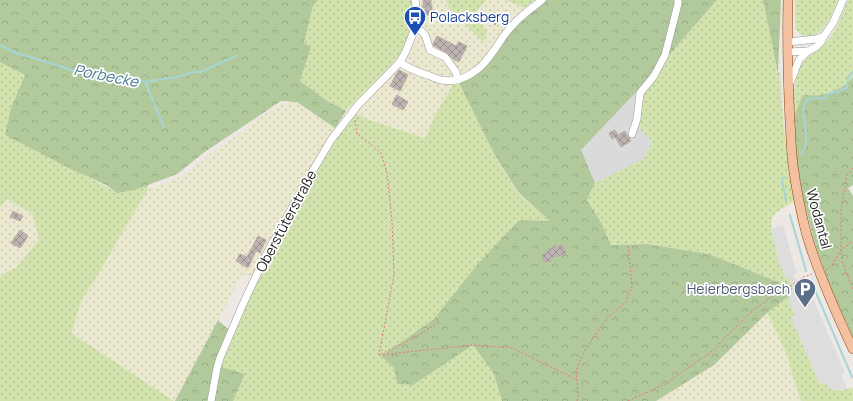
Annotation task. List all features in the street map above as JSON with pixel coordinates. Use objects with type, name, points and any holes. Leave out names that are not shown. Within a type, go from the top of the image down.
[{"type":"main road","name":"Wodantal","points":[[788,0],[789,89],[796,188],[807,236],[830,298],[853,349]]},
{"type":"street","name":"Oberstüterstraße","points":[[211,401],[220,358],[267,253],[331,140],[354,111],[400,62],[406,52],[415,28],[415,0]]},
{"type":"street","points":[[400,62],[405,67],[441,80],[451,81],[464,78],[480,68],[512,25],[542,0]]},
{"type":"street","points":[[632,134],[637,119],[640,93],[654,76],[665,55],[678,0]]},
{"type":"street","name":"Wodantal","points":[[789,89],[799,60],[808,51],[816,47],[821,42],[833,23],[843,0]]},
{"type":"street","points":[[415,28],[422,31],[426,37],[430,50],[445,57],[450,62],[456,72],[458,80]]},
{"type":"street","points":[[788,42],[816,39],[824,36]]},
{"type":"street","points":[[788,52],[808,51]]},
{"type":"path","points":[[354,111],[357,134],[381,153],[387,173],[390,200],[394,275],[379,355]]},
{"type":"path","points":[[853,168],[847,175],[841,210],[842,261],[853,289]]},
{"type":"path","points":[[628,401],[665,384],[711,352],[752,312],[780,291],[792,285],[801,278],[828,270],[841,250],[852,242],[853,243]]},
{"type":"path","points":[[578,401],[576,370],[584,350],[608,317],[626,302],[632,286],[628,246]]},
{"type":"path","points":[[379,355],[414,338],[439,322]]},
{"type":"path","points":[[379,355],[473,345],[512,348],[577,380]]},
{"type":"shaded area","points":[[418,0],[445,0],[451,10],[487,32],[481,24],[476,11],[487,0],[505,0],[524,9],[507,25],[487,55],[475,67],[465,73],[454,76],[440,75],[412,65],[408,59],[418,36],[420,27]]},
{"type":"shaded area","points":[[397,67],[452,83],[451,89],[436,113],[425,138],[356,113],[382,82]]},
{"type":"shaded area","points":[[639,89],[635,124],[652,141],[644,159],[595,183],[581,150]]},
{"type":"shaded area","points":[[291,101],[295,102],[335,128],[296,192],[298,193],[252,278],[243,274],[174,401],[71,333],[82,299],[99,273],[148,189],[180,177],[274,108]]},
{"type":"shaded area","points":[[7,199],[33,214],[39,240],[17,267],[2,275],[0,274],[0,207]]},
{"type":"shaded area","name":"Heierbergsbach","points":[[783,225],[797,274],[793,275],[793,277],[800,282],[802,286],[807,284],[845,373],[841,375],[847,389],[832,390],[827,387],[824,382],[820,384],[791,319],[795,316],[789,302],[789,296],[793,287],[789,277],[785,278],[779,262],[771,229]]},
{"type":"shaded area","points":[[767,313],[785,350],[801,401],[656,401],[716,364]]},
{"type":"green space","points":[[0,0],[318,0],[313,6],[304,43],[311,47],[300,81],[326,100],[346,111],[335,128],[297,102],[281,101],[206,151],[177,174],[135,190],[117,193],[106,185],[5,135],[11,108],[25,75],[0,62]]},
{"type":"green space","points":[[318,0],[413,0],[412,27],[405,46],[396,60],[346,111],[326,100],[300,81],[311,47],[304,43],[313,6]]},
{"type":"green space","points":[[445,0],[487,0],[476,11],[481,24],[487,32],[483,42],[451,10]]},
{"type":"green space","points":[[505,0],[535,0],[524,8]]},
{"type":"green space","points":[[544,0],[717,0],[639,89],[581,150],[595,183],[587,200],[602,224],[611,245],[647,244],[709,254],[793,288],[789,296],[767,313],[714,365],[656,401],[502,401],[494,374],[473,345],[413,385],[397,384],[394,368],[381,356],[434,319],[476,266],[519,220],[550,221],[518,192],[494,154],[459,83],[479,73],[508,32]]},
{"type":"green space","points":[[717,0],[763,0],[778,73],[780,72],[783,120],[794,200],[775,214],[772,218],[771,229],[785,278],[789,277],[793,288],[709,254],[647,244],[611,245],[602,224],[587,200],[595,183],[644,159],[652,141],[637,126],[644,83]]},
{"type":"green space","points":[[763,0],[781,0],[778,73]]},
{"type":"green space","points":[[795,0],[838,0],[825,27],[816,34],[805,36],[798,32],[795,28]]},
{"type":"green space","points":[[848,0],[853,0],[853,77],[842,86],[829,93],[804,95],[793,119],[795,86],[800,67],[805,60],[826,43],[832,35]]},
{"type":"green space","points":[[0,61],[25,75],[11,108],[6,135],[76,170],[117,193],[135,190],[147,185],[148,189],[99,273],[82,299],[71,333],[174,401],[0,401],[0,276],[17,267],[39,240],[33,214],[7,199],[0,207]]},
{"type":"green space","points":[[853,77],[853,185],[848,188],[853,196],[853,337],[834,296],[813,237],[804,201],[796,157],[793,119],[803,95],[829,93],[842,86]]},
{"type":"green space","points":[[452,83],[459,83],[494,155],[517,192],[550,221],[519,220],[476,266],[434,319],[381,356],[394,368],[397,384],[413,385],[473,345],[494,374],[502,401],[233,401],[245,374],[220,367],[233,333],[270,253],[333,141],[355,113],[370,120],[425,138],[436,113],[451,89]]},
{"type":"green space","points":[[789,296],[789,302],[795,316],[791,318],[820,384],[824,382],[833,390],[853,388],[853,401],[801,401],[785,350],[767,313]]},
{"type":"green space","points":[[218,320],[229,330],[215,365],[245,374],[233,401],[175,401]]},
{"type":"building","points":[[423,0],[431,0],[432,15],[425,15]]},
{"type":"building","points":[[494,12],[501,18],[495,25],[488,19]]},
{"type":"building","points":[[437,36],[456,46],[459,42],[467,46],[459,62],[434,46],[433,44]]},
{"type":"building","points":[[399,70],[408,75],[400,91],[390,86]]},
{"type":"building","points":[[397,95],[408,102],[403,110],[392,104]]},
{"type":"building","points":[[615,130],[618,135],[625,131],[631,141],[621,147],[615,137],[612,139],[609,133]]},
{"type":"building","points":[[13,211],[23,216],[20,221],[10,217]]},
{"type":"building","points":[[20,230],[28,236],[20,248],[11,243]]},
{"type":"building","points":[[258,236],[266,240],[260,253],[256,251],[248,268],[236,261],[240,254],[247,257]]},
{"type":"building","points":[[563,245],[566,254],[550,258],[551,261],[544,262],[542,254],[548,252],[548,249]]},
{"type":"waterway","name":"Porbecke","points":[[0,45],[16,53],[87,75],[145,82],[164,127]]},
{"type":"waterway","points":[[145,82],[183,76],[192,72],[201,72],[236,56]]},
{"type":"waterway","name":"Heierbergsbach","points":[[801,154],[806,143],[803,111],[807,100],[814,98],[825,99],[829,93],[839,92],[842,89],[845,89],[847,87],[848,77],[853,72]]},
{"type":"waterway","points":[[784,177],[782,180],[786,201]]},
{"type":"waterway","name":"Heierbergsbach","points":[[790,215],[806,271]]},
{"type":"waterway","points":[[811,281],[852,377]]},
{"type":"place","name":"Polacksberg","points":[[415,36]]},
{"type":"place","name":"Heierbergsbach","points":[[805,308]]}]
